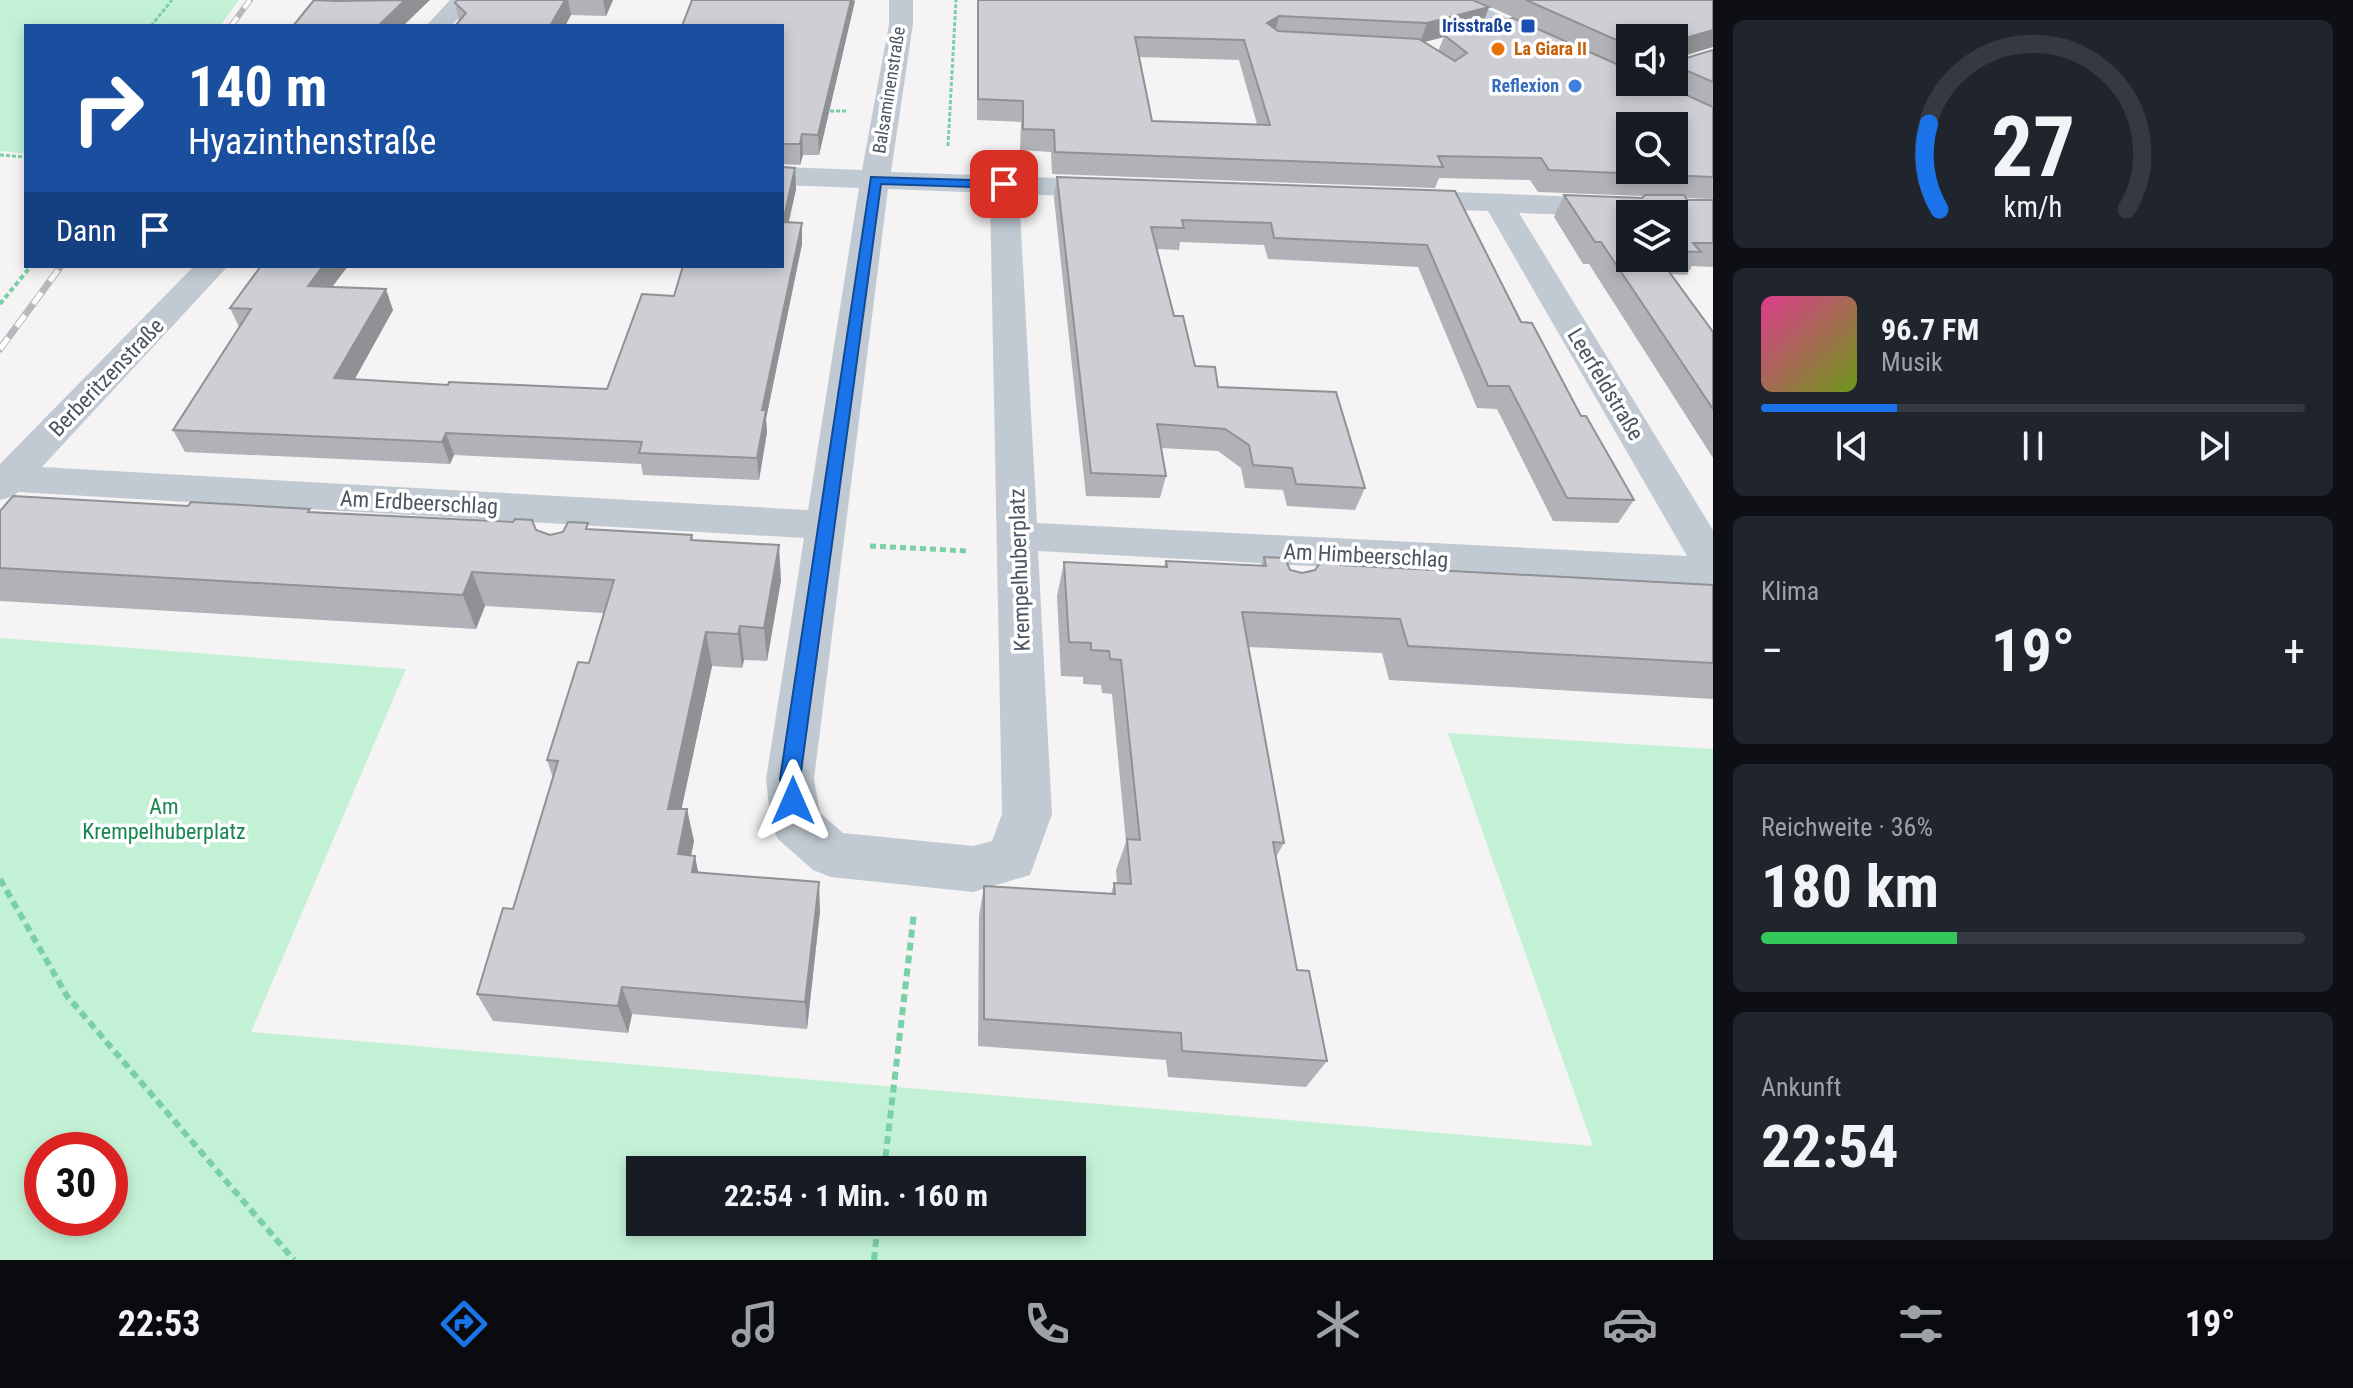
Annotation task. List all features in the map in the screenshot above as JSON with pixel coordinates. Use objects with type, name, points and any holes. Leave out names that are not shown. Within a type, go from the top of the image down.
[{"type":"main road","points":[[1449,0],[1569,55]]},
{"type":"street","points":[[440,24],[463,0]]},
{"type":"street","name":"Balsaminenstraße","points":[[875,180],[901,24],[901,0]]},
{"type":"street","points":[[784,176],[1148,190]]},
{"type":"street","name":"Krempelhuberplatz","points":[[875,180],[790,779],[796,824],[831,854],[973,869],[1012,859],[1027,814],[1004,184]]},
{"type":"street","points":[[1371,198],[1713,211]]},
{"type":"street","name":"Leerfeldstraße","points":[[1498,203],[1713,565]]},
{"type":"street","name":"Berberitzenstraße","points":[[5,483],[210,268]]},
{"type":"street","name":"Am Erdbeerschlag","points":[[5,483],[827,534]]},
{"type":"street","name":"Am Himbeerschlag","points":[[1018,545],[1713,573]]},
{"type":"path","points":[[153,24],[172,0]]},
{"type":"path","points":[[945,183],[956,0]]},
{"type":"path","points":[[825,111],[886,112]]},
{"type":"path","points":[[0,155],[24,157]]},
{"type":"path","points":[[0,304],[29,268]]},
{"type":"path","points":[[827,534],[1018,545]]},
{"type":"path","points":[[886,1156],[919,865]]},
{"type":"path","points":[[0,879],[67,996],[294,1260]]},
{"type":"path","points":[[874,1260],[877,1236]]},
{"type":"green space","points":[[0,0],[239,0],[221,24],[24,24],[24,154],[0,151]]},
{"type":"green space","name":"Am Krempelhuberplatz","points":[[0,638],[406,669],[251,1032],[1593,1146],[1448,733],[1713,749],[1713,1260],[0,1260]]},
{"type":"building","points":[[314,0],[405,0],[380,24],[295,24]]},
{"type":"building","points":[[457,0],[565,0],[551,24],[457,24],[466,13],[455,3]]},
{"type":"building","points":[[692,0],[851,0],[818,135],[802,134],[800,144],[784,144],[784,24],[683,24]]},
{"type":"building","points":[[978,0],[1473,0],[1489,7],[1427,23],[1279,16],[1267,23],[1278,31],[1419,39],[1455,61],[1467,53],[1444,35],[1513,18],[1616,64],[1616,96],[1688,96],[1713,107],[1713,177],[1688,176],[1688,112],[1616,112],[1616,173],[1549,170],[1541,158],[1438,156],[1443,167],[1055,152],[1054,130],[1023,129],[1023,101],[978,99]],"holes":[[[1135,37],[1244,40],[1270,125],[1152,121]]]},
{"type":"building","points":[[1526,0],[1713,0],[1713,30],[1688,37],[1688,24],[1616,24],[1616,40]]},
{"type":"building","points":[[1713,50],[1713,82],[1688,71],[1688,58]]},
{"type":"building","points":[[784,167],[795,168],[784,218]]},
{"type":"building","points":[[1057,177],[1455,191],[1521,322],[1532,323],[1581,416],[1586,416],[1634,500],[1567,498],[1509,386],[1488,386],[1427,245],[1274,238],[1271,223],[1182,220],[1184,228],[1151,227],[1174,316],[1183,316],[1195,366],[1215,367],[1218,387],[1336,392],[1365,488],[1296,484],[1292,468],[1253,465],[1249,445],[1225,429],[1157,424],[1166,476],[1091,473]]},
{"type":"building","points":[[1564,195],[1642,198],[1645,195],[1684,195],[1687,200],[1616,200],[1616,264],[1601,242],[1595,242]]},
{"type":"building","points":[[1688,200],[1713,200],[1713,243],[1693,243],[1701,252],[1688,252]]},
{"type":"building","points":[[784,222],[802,223],[762,410],[766,410],[757,458],[639,453],[642,442],[446,433],[442,442],[173,430],[251,309],[230,308],[260,268],[322,268],[308,286],[386,289],[334,378],[448,385],[449,382],[607,389],[642,294],[674,296],[682,268],[784,268]]},
{"type":"building","points":[[1621,272],[1669,272],[1713,332],[1713,409]]},
{"type":"building","points":[[13,496],[188,506],[191,502],[310,509],[308,512],[513,522],[515,519],[532,520],[536,530],[550,535],[563,532],[568,522],[588,523],[586,529],[692,535],[691,540],[779,545],[764,628],[740,626],[738,634],[706,632],[668,809],[687,809],[678,854],[695,856],[692,872],[819,882],[805,1002],[622,987],[618,1006],[477,994],[503,908],[513,909],[558,761],[547,760],[578,662],[589,663],[614,580],[472,572],[463,595],[0,568],[0,511]]},
{"type":"building","points":[[1264,557],[1285,558],[1290,570],[1302,573],[1315,570],[1322,560],[1340,561],[1341,565],[1713,585],[1713,663],[1408,646],[1400,619],[1242,612],[1284,843],[1273,842],[1297,970],[1309,971],[1327,1061],[1182,1051],[1181,1033],[984,1019],[984,886],[1115,894],[1114,883],[1131,884],[1127,839],[1140,840],[1121,660],[1110,659],[1109,651],[1091,650],[1091,643],[1069,642],[1064,562],[1167,567],[1166,561],[1266,566]]},
{"type":"railway","points":[[232,24],[250,0]]},
{"type":"railway","points":[[0,349],[60,268]]},
{"type":"place","name":"Irisstraße","points":[[1528,26]]},
{"type":"place","name":"La Giara II","points":[[1498,49]]},
{"type":"place","name":"Reflexion","points":[[1575,86]]},
{"type":"route","points":[[793,801],[790,779],[826,543],[875,180],[1004,184]]}]
